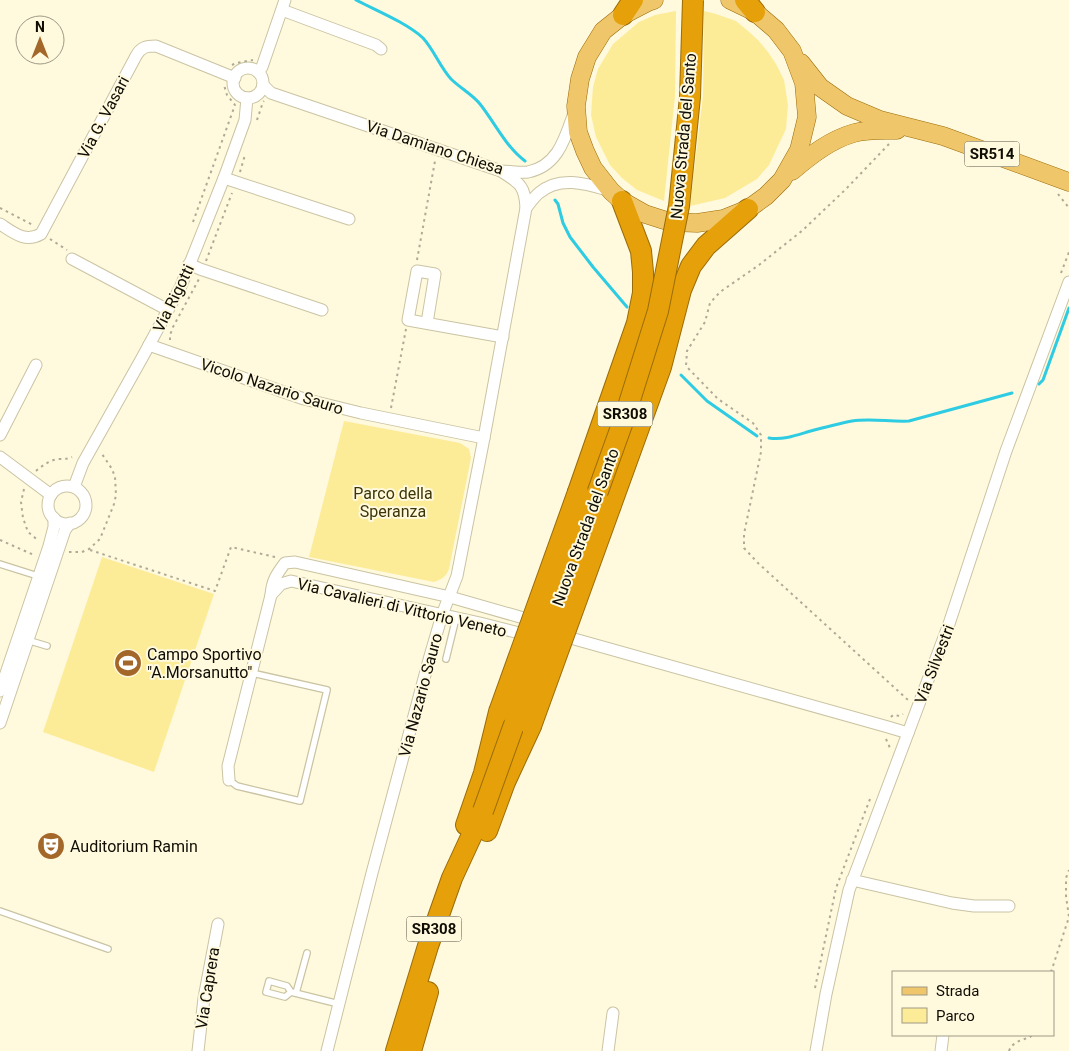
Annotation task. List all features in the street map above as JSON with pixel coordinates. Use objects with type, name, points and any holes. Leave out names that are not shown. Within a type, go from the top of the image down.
[{"type":"highway","name":"Nuova Strada del Santo","points":[[396,1051],[428,946],[484,811],[625,416],[658,311],[678,206],[690,97],[693,0]]},
{"type":"highway","points":[[457,878],[465,829],[484,773],[499,712],[637,323],[644,272],[641,252],[616,196]]},
{"type":"highway","points":[[457,878],[485,836],[505,782],[531,726],[661,367],[681,290],[691,266],[706,246],[748,209]]},
{"type":"highway","name":"Nuova Strada del Santo","points":[[412,1051],[457,878]]},
{"type":"main road","points":[[654,0],[628,8],[603,31],[587,57],[580,79],[576,106],[578,132],[593,168],[616,196],[645,214],[670,222],[697,223],[723,219],[748,209],[766,196],[782,180],[799,150],[807,117],[804,83],[792,51],[776,30],[750,6],[730,0]]},
{"type":"main road","name":"SR514","points":[[792,51],[820,87],[847,106],[880,120],[943,136],[1063,187]]},
{"type":"main road","name":"SR514","points":[[782,180],[829,143],[856,132],[915,129]]},
{"type":"street","points":[[258,72],[262,67],[284,5],[376,45],[381,49]]},
{"type":"street","name":"Via G. Vasari","points":[[0,224],[22,237],[32,238],[41,234],[136,56],[144,47],[156,46],[234,78]]},
{"type":"street","points":[[249,69],[258,72],[262,78],[263,85],[256,96],[247,98],[237,93],[234,86],[234,78],[240,71],[249,69]]},
{"type":"street","name":"Via Damiano Chiesa","points":[[263,85],[271,93],[501,171],[526,172],[542,168],[554,158],[565,140],[576,106]]},
{"type":"street","name":"Via Rigotti","points":[[74,487],[83,464],[181,286],[224,178],[244,120],[247,98]]},
{"type":"street","name":"Via Nazario Sauro","points":[[327,1051],[430,656],[442,615],[458,576],[526,208],[526,196],[522,187],[501,171]]},
{"type":"street","points":[[224,178],[350,219]]},
{"type":"street","points":[[526,208],[538,194],[558,183],[574,181],[616,196]]},
{"type":"street","points":[[72,259],[168,310]]},
{"type":"street","points":[[190,264],[322,310]]},
{"type":"street","points":[[427,323],[435,274],[417,271],[408,320],[503,337]]},
{"type":"street","name":"Via Silvestri","points":[[816,1051],[848,890],[949,624],[1006,451],[1069,282]]},
{"type":"street","name":"Vicolo Nazario Sauro","points":[[149,345],[304,399],[389,419],[484,438]]},
{"type":"street","points":[[0,435],[36,366]]},
{"type":"street","points":[[0,457],[51,495]]},
{"type":"street","points":[[64,486],[74,487],[82,494],[86,504],[83,514],[76,522],[60,522],[49,511],[48,505],[51,495],[58,488],[64,486]]},
{"type":"street","points":[[0,723],[23,638],[43,577],[54,527],[54,518]]},
{"type":"street","points":[[43,577],[70,523]]},
{"type":"street","name":"Via Cavalieri di Vittorio Veneto","points":[[272,595],[272,586],[276,574],[285,564],[295,562],[450,597],[528,619],[557,634],[908,733]]},
{"type":"street","name":"Via Cavalieri di Vittorio Veneto","points":[[272,595],[281,584],[291,581],[523,634],[557,634]]},
{"type":"street","points":[[229,780],[228,766],[272,595]]},
{"type":"street","points":[[0,691],[23,638]]},
{"type":"street","points":[[852,880],[974,906],[1009,906]]},
{"type":"street","name":"Via Caprera","points":[[198,1051],[204,998],[218,924]]},
{"type":"street","points":[[608,1051],[613,1013]]},
{"type":"street","points":[[941,1051],[942,1036]]},
{"type":"lane","points":[[0,564],[43,577]]},
{"type":"lane","points":[[446,659],[456,618]]},
{"type":"lane","points":[[23,638],[47,646]]},
{"type":"lane","points":[[229,780],[237,786],[300,801],[327,690],[252,673]]},
{"type":"lane","points":[[0,911],[108,949]]},
{"type":"lane","points":[[306,953],[293,993],[339,1004]]},
{"type":"path","points":[[230,66],[253,60],[255,56]]},
{"type":"path","points":[[192,227],[235,105],[223,84],[220,83]]},
{"type":"path","points":[[257,120],[263,102],[267,99]]},
{"type":"path","points":[[417,271],[416,265],[437,149]]},
{"type":"path","points":[[882,150],[846,189],[803,230],[759,265],[720,292],[710,303],[705,322],[686,351],[686,366],[718,399],[753,423],[761,435],[761,452],[744,534],[744,548],[910,702],[918,705]]},
{"type":"path","points":[[171,345],[170,335],[203,270],[246,154]]},
{"type":"path","points":[[1063,187],[1059,194],[1069,208]]},
{"type":"path","points":[[0,208],[31,224]]},
{"type":"path","points":[[51,240],[74,255],[72,259]]},
{"type":"path","points":[[389,419],[408,320]]},
{"type":"path","points":[[33,473],[46,463],[72,458],[78,453]]},
{"type":"path","points":[[64,551],[82,552],[89,549],[100,539],[116,495],[115,477],[112,469],[100,453]]},
{"type":"path","points":[[25,484],[21,502],[23,518],[28,532],[43,544]]},
{"type":"path","points":[[0,540],[39,558]]},
{"type":"path","points":[[89,549],[215,591],[231,547],[280,559],[285,564]]},
{"type":"path","points":[[1051,971],[1068,918],[1066,878],[1069,870]]},
{"type":"path","points":[[1009,1051],[1010,1047],[1016,1042],[1031,1036]]},
{"type":"green space","points":[[676,11],[675,96],[664,201],[637,190],[610,165],[596,137],[591,115],[593,87],[598,69],[613,44],[639,22],[655,15]]},
{"type":"green space","points":[[704,11],[736,21],[758,40],[776,64],[784,80],[788,105],[786,129],[769,165],[757,179],[725,198],[690,206],[703,95]]},
{"type":"green space","name":"Parco della Speranza","points":[[344,421],[460,443],[469,449],[471,458],[449,569],[447,574],[441,579],[434,582],[309,557]]},
{"type":"green space","name":"Campo Sportivo \"A.Morsanutto\"","points":[[102,557],[214,594],[154,772],[43,732]]},
{"type":"waterway","points":[[356,0],[400,22],[423,38],[447,74],[477,100],[506,142],[525,161]]},
{"type":"waterway","points":[[555,200],[570,237],[627,307]]},
{"type":"waterway","points":[[1039,384],[1043,380],[1069,308]]},
{"type":"waterway","points":[[681,375],[707,401],[757,436]]},
{"type":"waterway","points":[[769,438],[788,437],[852,421],[909,421],[1012,393]]},
{"type":"place","name":"Campo Sportivo \"A.Morsanutto\"","points":[[128,663]]},
{"type":"place","name":"Auditorium Ramin","points":[[51,846]]}]
